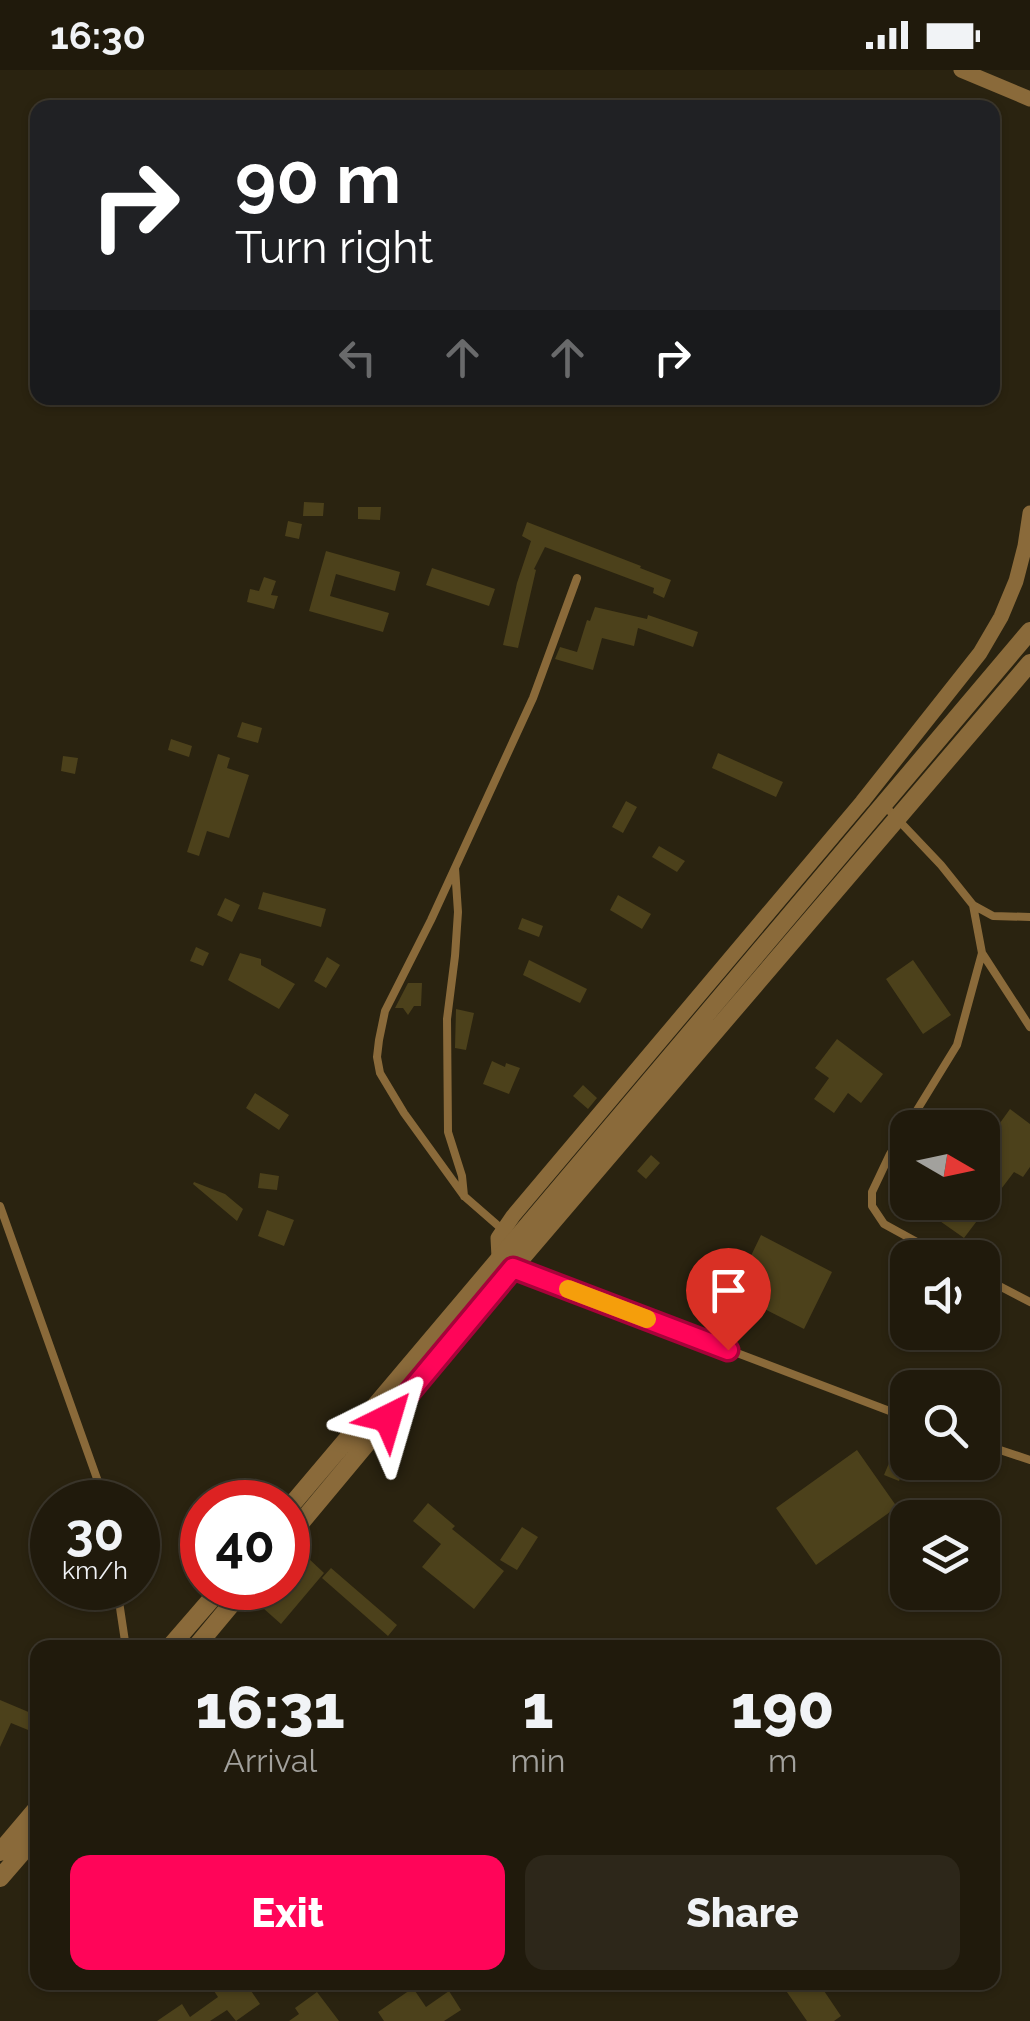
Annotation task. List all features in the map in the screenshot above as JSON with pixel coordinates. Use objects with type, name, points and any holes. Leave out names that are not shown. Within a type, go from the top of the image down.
[{"type":"street","points":[[961,70],[1030,99]]},
{"type":"street","points":[[506,1263],[498,1238],[503,1230],[862,802],[980,653],[1001,618],[1016,581],[1030,513]]},
{"type":"street","points":[[890,812],[1030,630]]},
{"type":"street","points":[[310,1484],[506,1263],[890,812],[1030,663]]},
{"type":"street","points":[[310,1510],[506,1263]]},
{"type":"street","points":[[177,1640],[202,1610]]},
{"type":"street","points":[[202,1640],[227,1610]]},
{"type":"street","points":[[0,1852],[20,1835]]},
{"type":"street","points":[[0,1878],[20,1835]]},
{"type":"lane","points":[[503,1230],[464,1196],[404,1113],[380,1073],[378,1057],[385,1011],[533,698],[576,578]]},
{"type":"lane","points":[[890,812],[941,864],[973,906],[993,916],[1026,918],[1030,908]]},
{"type":"lane","points":[[455,868],[456,956],[446,1019],[448,1132],[464,1196]]},
{"type":"lane","points":[[973,906],[982,953],[1030,1027]]},
{"type":"lane","points":[[913,1240],[884,1224],[872,1206],[872,1192],[890,1154],[957,1044],[982,953]]},
{"type":"lane","points":[[0,1206],[98,1480]]},
{"type":"lane","points":[[506,1263],[890,1411]]},
{"type":"lane","points":[[1000,1286],[1030,1302]]},
{"type":"lane","points":[[1000,1450],[1030,1460]]},
{"type":"lane","points":[[120,1610],[125,1640]]},
{"type":"building","points":[[304,502],[324,503],[323,516],[303,516]]},
{"type":"building","points":[[358,507],[381,507],[380,520],[358,519]]},
{"type":"building","points":[[288,521],[302,524],[299,539],[285,536]]},
{"type":"building","points":[[527,522],[671,580],[664,598],[653,593],[654,588],[545,547],[534,569],[518,648],[503,645],[531,541],[522,536]]},
{"type":"building","points":[[326,551],[400,572],[395,591],[336,574],[330,596],[389,613],[383,632],[309,611]]},
{"type":"building","points":[[432,568],[495,589],[489,606],[426,585]]},
{"type":"building","points":[[264,577],[276,581],[271,595],[278,596],[274,609],[247,602],[250,589],[259,591]]},
{"type":"building","points":[[595,607],[647,619],[648,615],[698,632],[693,647],[638,628],[634,646],[602,638],[593,670],[555,659],[560,647],[577,652]]},
{"type":"building","points":[[242,722],[262,728],[258,743],[237,737]]},
{"type":"building","points":[[171,739],[192,746],[189,757],[168,750]]},
{"type":"building","points":[[718,753],[783,782],[776,797],[712,768]]},
{"type":"building","points":[[218,754],[230,758],[227,768],[249,775],[229,838],[207,831],[199,856],[187,852]]},
{"type":"building","points":[[63,756],[78,758],[75,774],[61,771]]},
{"type":"building","points":[[626,801],[637,807],[623,833],[612,827]]},
{"type":"building","points":[[659,846],[685,861],[677,872],[652,857]]},
{"type":"building","points":[[263,892],[326,909],[321,927],[258,909]]},
{"type":"building","points":[[618,895],[651,914],[642,929],[610,910]]},
{"type":"building","points":[[225,898],[240,905],[232,922],[217,915]]},
{"type":"building","points":[[522,918],[543,926],[539,937],[518,929]]},
{"type":"building","points":[[196,947],[209,953],[203,966],[190,961]]},
{"type":"building","points":[[240,953],[261,959],[261,965],[295,984],[279,1009],[228,980]]},
{"type":"building","points":[[327,957],[340,965],[326,988],[314,981]]},
{"type":"building","points":[[529,960],[587,989],[580,1003],[523,975]]},
{"type":"building","points":[[913,960],[951,1015],[923,1034],[886,979]]},
{"type":"building","points":[[408,983],[422,983],[421,1006],[414,1006],[408,1015],[403,1008],[395,1008]]},
{"type":"building","points":[[456,1009],[474,1013],[466,1050],[455,1048]]},
{"type":"building","points":[[837,1039],[883,1074],[861,1103],[848,1093],[834,1113],[814,1099],[829,1078],[815,1068]]},
{"type":"building","points":[[492,1061],[520,1068],[509,1094],[483,1084]]},
{"type":"building","points":[[583,1085],[597,1098],[588,1109],[573,1096]]},
{"type":"building","points":[[255,1093],[289,1115],[279,1130],[246,1108]]},
{"type":"building","points":[[1010,1109],[1030,1124],[1030,1167],[1023,1177],[1014,1172],[1000,1190],[1000,1123]]},
{"type":"building","points":[[651,1155],[660,1163],[646,1179],[637,1171]]},
{"type":"building","points":[[260,1173],[279,1176],[277,1190],[258,1188]]},
{"type":"building","points":[[193,1184],[225,1194],[243,1209],[237,1221]]},
{"type":"building","points":[[267,1210],[294,1220],[284,1246],[258,1236]]},
{"type":"building","points":[[938,1220],[978,1220],[964,1238]]},
{"type":"building","points":[[761,1235],[832,1272],[804,1329],[733,1293]]},
{"type":"building","points":[[857,1450],[892,1500],[890,1512],[816,1565],[776,1508]]},
{"type":"building","points":[[428,1503],[455,1526],[452,1529],[504,1571],[474,1609],[422,1567],[441,1544],[413,1521]]},
{"type":"building","points":[[522,1527],[538,1537],[517,1570],[500,1560]]},
{"type":"building","points":[[310,1560],[324,1573],[310,1590]]},
{"type":"building","points":[[331,1568],[397,1625],[388,1636],[322,1578]]},
{"type":"building","points":[[265,1610],[293,1610],[281,1624]]},
{"type":"building","points":[[0,1700],[30,1713],[30,1731],[11,1723],[0,1747]]},
{"type":"building","points":[[213,1990],[250,1990],[260,2004],[236,2021],[227,2010],[210,2021],[157,2021],[182,2004],[190,2017],[218,1997]]},
{"type":"building","points":[[410,1990],[414,1990],[426,2007],[449,1991],[461,2010],[444,2021],[384,2021],[378,2012]]},
{"type":"building","points":[[786,1990],[823,1990],[841,2016],[834,2021],[807,2021]]},
{"type":"building","points":[[317,1992],[339,2021],[289,2021],[299,2014],[295,2008]]},
{"type":"slow traffic","points":[[568,1289],[647,1319]]},
{"type":"route","points":[[388,1418],[513,1268],[728,1350]]}]
